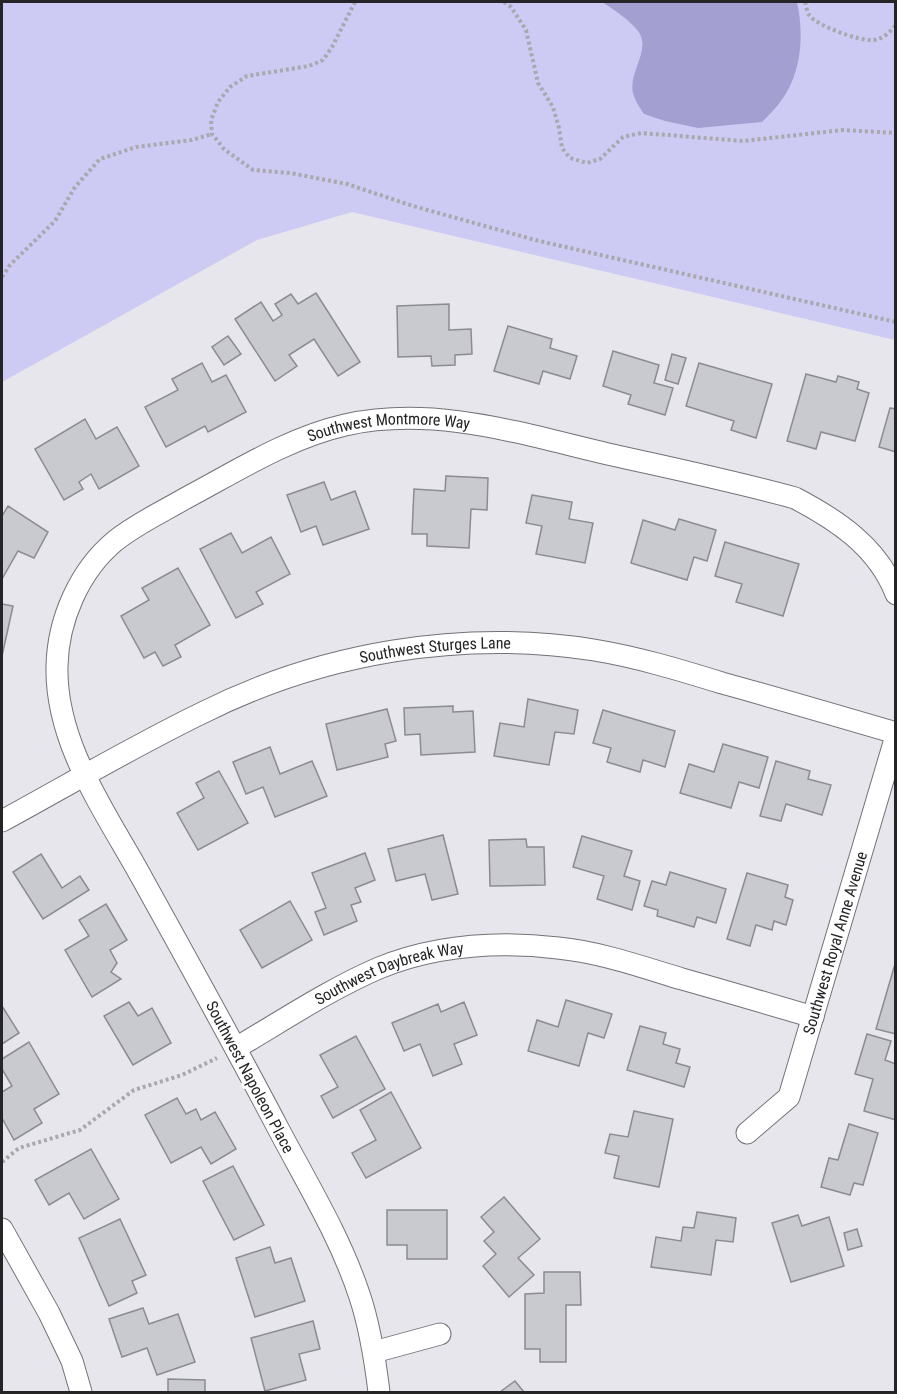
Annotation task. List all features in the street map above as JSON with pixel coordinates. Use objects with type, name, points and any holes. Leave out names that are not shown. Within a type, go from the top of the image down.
[{"type":"street","name":"Southwest Montmore Way","points":[[85,776],[63,724],[58,697],[57,664],[61,630],[69,605],[101,555],[116,540],[140,524],[272,452],[308,436],[344,426],[385,418],[434,418],[488,426],[795,498],[828,515],[852,533],[877,560],[896,594]]},
{"type":"street","name":"Southwest Sturges Lane","points":[[2,821],[202,712],[295,675],[375,653],[444,645],[492,643],[594,650],[653,663],[896,734]]},
{"type":"street","name":"Southwest Royal Anne Avenue","points":[[747,1133],[789,1097],[896,734]]},
{"type":"street","name":"Southwest Napoleon Place","points":[[85,776],[236,1048],[342,1251],[360,1295],[374,1352],[379,1392]]},
{"type":"street","name":"Southwest Daybreak Way","points":[[236,1048],[380,968],[423,954],[465,946],[512,945],[560,948],[621,961],[813,1017]]},
{"type":"street","points":[[2,1229],[58,1332],[72,1361],[81,1392]]},
{"type":"street","points":[[374,1352],[440,1334]]},
{"type":"path","points":[[354,2],[332,47],[323,60],[309,66],[247,76],[230,87],[218,102],[211,120],[212,134],[224,149],[253,170],[290,173],[347,184],[413,206],[539,241],[896,322]]},
{"type":"path","points":[[504,2],[511,7],[526,30],[538,83],[553,107],[560,128],[562,148],[570,158],[587,163],[600,159],[623,137],[641,133],[743,141],[843,130],[896,133]]},
{"type":"path","points":[[805,2],[809,15],[816,21],[855,37],[872,40],[887,35],[896,25]]},
{"type":"path","points":[[2,277],[10,265],[55,221],[75,187],[100,159],[136,147],[192,140],[212,134]]},
{"type":"path","points":[[2,1161],[19,1149],[80,1130],[134,1090],[195,1070],[236,1048]]},
{"type":"shaded area","points":[[2,2],[895,2],[895,340],[352,212],[257,240],[2,382]]},
{"type":"shaded area","points":[[602,2],[797,2],[800,53],[788,90],[775,109],[762,122],[698,128],[644,114],[635,99],[632,85],[641,53],[642,38],[631,23]]},
{"type":"building","points":[[316,293],[360,362],[338,376],[314,339],[289,355],[297,366],[275,381],[235,319],[261,302],[273,321],[282,315],[275,304],[291,294],[298,304]]},
{"type":"building","points":[[449,304],[449,330],[471,329],[472,354],[455,355],[455,365],[432,366],[431,356],[398,357],[397,306]]},
{"type":"building","points":[[508,326],[552,339],[550,348],[577,356],[570,379],[543,371],[539,384],[494,371]]},
{"type":"building","points":[[228,336],[241,354],[224,365],[212,347]]},
{"type":"building","points":[[613,351],[659,365],[654,383],[673,388],[665,415],[628,404],[631,395],[603,386]]},
{"type":"building","points":[[672,354],[686,358],[678,384],[665,380]]},
{"type":"building","points":[[202,363],[212,382],[226,375],[246,412],[208,432],[205,426],[166,447],[145,407],[178,390],[172,379]]},
{"type":"building","points":[[699,363],[772,384],[756,438],[731,430],[734,421],[686,406]]},
{"type":"building","points":[[806,374],[836,382],[838,376],[859,382],[857,389],[869,393],[855,441],[821,432],[816,449],[787,441]]},
{"type":"building","points":[[890,408],[896,409],[896,452],[879,447]]},
{"type":"building","points":[[85,419],[96,439],[117,427],[139,466],[99,489],[91,474],[79,482],[83,489],[64,500],[35,449]]},
{"type":"building","points":[[446,476],[488,478],[487,510],[471,509],[469,548],[427,546],[427,534],[412,534],[414,489],[445,491]]},
{"type":"building","points":[[324,482],[331,500],[355,491],[369,529],[323,545],[316,526],[301,532],[287,495]]},
{"type":"building","points":[[532,495],[572,502],[569,519],[593,523],[585,563],[536,554],[542,526],[526,523]]},
{"type":"building","points":[[8,506],[48,532],[34,558],[18,551],[2,579],[2,516]]},
{"type":"building","points":[[679,519],[716,530],[707,561],[694,557],[687,580],[631,563],[643,520],[675,530]]},
{"type":"building","points":[[231,533],[242,553],[271,537],[290,574],[256,592],[263,604],[236,618],[200,549]]},
{"type":"building","points":[[725,542],[799,564],[783,616],[736,602],[742,584],[715,576]]},
{"type":"building","points":[[178,568],[210,625],[175,645],[181,657],[163,666],[155,652],[144,658],[121,616],[149,600],[142,588]]},
{"type":"building","points":[[2,604],[13,606],[2,656]]},
{"type":"building","points":[[528,699],[578,710],[574,734],[555,732],[549,765],[494,756],[500,723],[524,727]]},
{"type":"building","points":[[453,706],[453,712],[473,711],[475,752],[421,755],[420,734],[405,735],[404,708]]},
{"type":"building","points":[[387,709],[396,741],[385,744],[388,757],[337,770],[326,724]]},
{"type":"building","points":[[603,710],[675,731],[665,767],[643,760],[640,772],[607,762],[611,748],[593,743]]},
{"type":"building","points":[[723,744],[768,757],[759,788],[739,782],[731,808],[680,793],[689,764],[714,772]]},
{"type":"building","points":[[270,747],[280,774],[312,761],[327,796],[275,817],[263,787],[246,794],[233,762]]},
{"type":"building","points":[[776,761],[810,771],[808,779],[831,785],[822,815],[786,804],[781,821],[760,816]]},
{"type":"building","points":[[219,771],[248,823],[198,850],[177,813],[204,798],[196,783]]},
{"type":"building","points":[[443,835],[458,894],[432,900],[425,874],[396,881],[388,849]]},
{"type":"building","points":[[582,836],[632,851],[624,876],[640,881],[632,910],[597,899],[604,876],[573,867]]},
{"type":"building","points":[[526,839],[527,847],[544,847],[545,885],[490,886],[489,840]]},
{"type":"building","points":[[365,853],[375,880],[355,888],[361,902],[351,905],[357,921],[324,935],[315,912],[326,908],[312,873]]},
{"type":"building","points":[[41,854],[62,888],[80,876],[89,890],[43,919],[13,872]]},
{"type":"building","points":[[670,872],[726,889],[716,923],[697,917],[694,927],[657,916],[658,910],[644,906],[652,881],[666,885]]},
{"type":"building","points":[[747,873],[788,885],[785,897],[793,900],[786,925],[774,921],[772,930],[756,925],[750,946],[727,939]]},
{"type":"building","points":[[290,901],[312,940],[262,968],[240,930]]},
{"type":"building","points":[[106,904],[127,940],[110,950],[117,963],[111,972],[121,979],[92,997],[65,950],[89,936],[79,920]]},
{"type":"building","points":[[896,965],[896,1034],[876,1029]]},
{"type":"building","points":[[566,1000],[612,1014],[604,1038],[588,1033],[579,1066],[528,1051],[537,1020],[558,1027]]},
{"type":"building","points":[[129,1002],[138,1016],[152,1008],[171,1043],[133,1065],[104,1016]]},
{"type":"building","points":[[464,1002],[477,1035],[454,1044],[462,1064],[433,1076],[420,1044],[404,1051],[392,1023],[438,1004],[441,1012]]},
{"type":"building","points":[[2,1006],[19,1033],[2,1044]]},
{"type":"building","points":[[640,1026],[666,1033],[663,1044],[680,1049],[676,1063],[690,1067],[684,1087],[627,1070]]},
{"type":"building","points":[[867,1034],[891,1041],[885,1060],[896,1064],[896,1120],[864,1111],[873,1079],[855,1074]]},
{"type":"building","points":[[356,1036],[385,1089],[333,1118],[321,1096],[338,1087],[320,1055]]},
{"type":"building","points":[[29,1042],[59,1094],[34,1109],[42,1123],[14,1140],[2,1118],[2,1092],[12,1086],[2,1069],[2,1059]]},
{"type":"building","points":[[391,1092],[421,1148],[366,1178],[352,1153],[376,1140],[360,1110]]},
{"type":"building","points":[[177,1098],[186,1114],[196,1109],[201,1120],[215,1112],[236,1149],[211,1164],[201,1147],[171,1163],[145,1115]]},
{"type":"building","points":[[634,1111],[673,1119],[659,1187],[614,1178],[619,1156],[605,1153],[610,1134],[628,1137]]},
{"type":"building","points":[[849,1124],[878,1133],[863,1185],[854,1183],[850,1195],[821,1187],[829,1158],[838,1160]]},
{"type":"building","points":[[91,1149],[119,1199],[84,1219],[69,1193],[49,1205],[35,1180]]},
{"type":"building","points":[[233,1166],[264,1225],[234,1240],[203,1181]]},
{"type":"building","points":[[504,1197],[540,1239],[518,1258],[534,1275],[509,1297],[483,1266],[496,1254],[484,1241],[494,1232],[481,1217]]},
{"type":"building","points":[[387,1210],[447,1210],[447,1259],[407,1259],[407,1245],[387,1245]]},
{"type":"building","points":[[697,1212],[736,1218],[733,1242],[716,1240],[711,1275],[651,1267],[656,1237],[681,1241],[683,1227],[694,1228]]},
{"type":"building","points":[[798,1215],[802,1226],[829,1217],[844,1266],[791,1282],[772,1223]]},
{"type":"building","points":[[120,1219],[146,1275],[132,1281],[137,1293],[109,1306],[79,1238]]},
{"type":"building","points":[[857,1229],[862,1246],[848,1250],[844,1233]]},
{"type":"building","points":[[270,1247],[275,1263],[291,1258],[305,1301],[255,1317],[236,1258]]},
{"type":"building","points":[[544,1272],[580,1272],[581,1305],[566,1305],[566,1362],[540,1362],[540,1349],[525,1349],[525,1294],[544,1293]]},
{"type":"building","points":[[143,1308],[149,1324],[178,1314],[195,1362],[157,1375],[147,1348],[122,1357],[109,1319]]},
{"type":"building","points":[[313,1321],[320,1349],[299,1354],[306,1380],[265,1391],[251,1338]]},
{"type":"building","points":[[168,1379],[205,1380],[205,1392],[168,1392]]},
{"type":"building","points":[[515,1381],[524,1392],[500,1392]]}]
